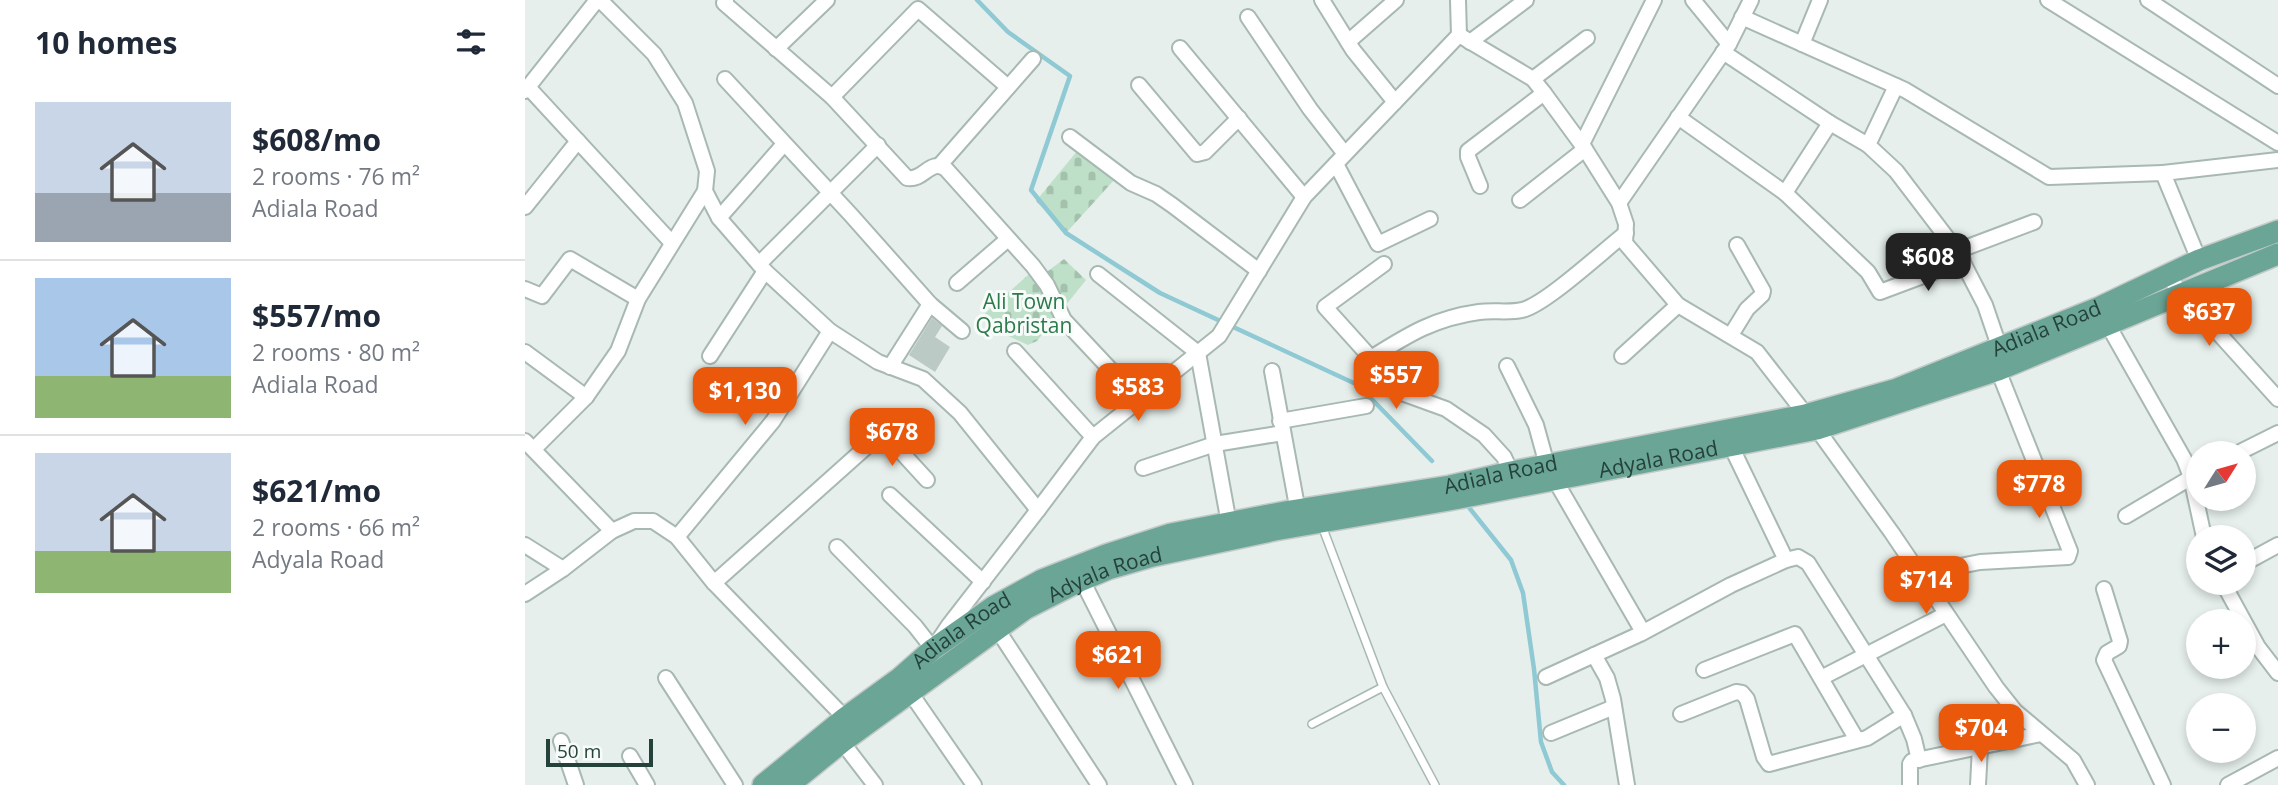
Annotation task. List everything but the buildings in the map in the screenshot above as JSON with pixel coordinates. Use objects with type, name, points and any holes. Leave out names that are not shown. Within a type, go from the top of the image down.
[{"type":"main road","name":"Adiala Road","points":[[763,785],[845,718],[905,686],[933,649],[993,607],[1042,580],[1106,555],[1171,534],[1230,531],[1306,519],[1511,472],[1551,473],[1811,422],[1966,360],[1999,359],[2103,316],[2165,274],[2278,231]]},
{"type":"main road","points":[[2103,316],[2182,293],[2278,254]]},
{"type":"main road","name":"Adyala Road","points":[[1306,519],[1551,473],[1730,444],[1811,422]]},
{"type":"main road","name":"Adyala Road","points":[[789,785],[842,743],[905,686],[1025,609],[1082,580],[1230,531]]},
{"type":"street","points":[[613,531],[530,445],[586,397],[618,351],[638,299],[705,191],[707,171],[685,103],[654,54],[599,0],[526,89],[672,243]]},
{"type":"street","points":[[726,0],[724,3],[832,97],[907,178],[920,176],[934,165],[946,169],[1047,285],[1064,320],[1139,400]]},
{"type":"street","points":[[776,49],[827,0]]},
{"type":"street","points":[[1322,0],[1348,42],[1395,102]]},
{"type":"street","points":[[1348,42],[1396,0]]},
{"type":"street","points":[[1458,0],[1465,39],[1532,79],[1584,147],[1619,203],[1626,224],[1625,243],[1678,305],[1757,352],[1811,422],[2015,711],[2073,760],[2087,785]]},
{"type":"street","points":[[838,547],[915,626],[933,649],[1093,437],[1223,330],[1304,197],[1395,102],[1465,39],[1526,0]]},
{"type":"street","points":[[1520,200],[1584,147],[1654,0]]},
{"type":"street","points":[[1693,0],[1726,48],[1830,123],[1868,145],[1896,171],[1960,256],[1985,305],[1999,359],[2070,551],[2068,557],[1980,562],[1920,574]]},
{"type":"street","points":[[1619,203],[1726,48],[1751,0]]},
{"type":"street","points":[[1802,44],[1820,0]]},
{"type":"street","points":[[2049,0],[2278,143]]},
{"type":"street","points":[[2148,0],[2278,86]]},
{"type":"street","points":[[832,97],[918,9],[1008,87]]},
{"type":"street","points":[[1248,17],[1341,159],[1378,244],[1430,219]]},
{"type":"street","points":[[1742,17],[1896,86],[2049,177],[2163,173],[2278,160]]},
{"type":"street","points":[[1532,79],[1587,38]]},
{"type":"street","points":[[1180,48],[1304,197]]},
{"type":"street","points":[[940,165],[1033,59]]},
{"type":"street","points":[[725,79],[930,304],[962,331]]},
{"type":"street","points":[[1139,85],[1197,154],[1205,152],[1238,118]]},
{"type":"street","points":[[1868,145],[1896,86]]},
{"type":"street","points":[[1480,186],[1468,151],[1544,93]]},
{"type":"street","points":[[1678,117],[1785,193],[1868,272],[1880,292],[2034,222]]},
{"type":"street","points":[[1785,193],[1830,123]]},
{"type":"street","points":[[1070,137],[1131,183],[1156,194],[1172,205],[1259,271]]},
{"type":"street","points":[[525,207],[578,141]]},
{"type":"street","points":[[719,218],[784,144]]},
{"type":"street","points":[[710,356],[762,268],[830,192],[878,145]]},
{"type":"street","points":[[2163,173],[2199,260]]},
{"type":"street","points":[[705,191],[719,218],[762,268],[830,331],[878,362],[923,379],[960,413],[1038,510]]},
{"type":"street","points":[[1371,358],[1414,331],[1443,320],[1483,312],[1524,310],[1544,299],[1626,233]]},
{"type":"street","points":[[957,283],[1008,239]]},
{"type":"street","points":[[1731,335],[1747,309],[1763,291],[1737,245]]},
{"type":"street","points":[[525,289],[542,296],[570,258],[638,299]]},
{"type":"street","points":[[1384,264],[1325,307],[1399,392],[1446,409],[1484,435],[1504,457],[1511,472]]},
{"type":"street","points":[[1098,274],[1198,353],[1230,531]]},
{"type":"street","points":[[2165,274],[2278,399]]},
{"type":"street","points":[[890,367],[930,304]]},
{"type":"street","points":[[1622,356],[1678,305]]},
{"type":"street","points":[[2103,316],[2186,463]]},
{"type":"street","points":[[677,537],[772,421],[830,331]]},
{"type":"street","points":[[1014,351],[1093,437]]},
{"type":"street","points":[[525,352],[586,397]]},
{"type":"street","points":[[1507,366],[1536,425],[1551,473],[1643,632]]},
{"type":"street","points":[[1272,371],[1282,427],[1306,519]]},
{"type":"street","points":[[1143,468],[1215,444],[1366,406]]},
{"type":"street","points":[[713,583],[883,432],[927,480]]},
{"type":"street","points":[[2256,444],[2278,433]]},
{"type":"street","points":[[1730,444],[1786,560]]},
{"type":"street","points":[[2126,516],[2186,481]]},
{"type":"street","points":[[890,495],[983,582]]},
{"type":"street","points":[[525,594],[613,531],[634,521],[653,521],[677,537],[713,583],[845,718]]},
{"type":"street","points":[[525,545],[563,569]]},
{"type":"street","points":[[2256,557],[2278,545]]},
{"type":"street","points":[[1546,677],[1643,632],[1731,585],[1798,557],[1808,563],[1904,715],[1919,760]]},
{"type":"street","points":[[1082,580],[1185,785]]},
{"type":"street","points":[[2104,589],[2120,641],[2119,646],[2107,653],[2104,660],[2163,785]]},
{"type":"street","points":[[2230,595],[2258,647],[2278,673]]},
{"type":"street","points":[[1821,678],[1946,614]]},
{"type":"street","points":[[997,629],[1099,785]]},
{"type":"street","points":[[1704,670],[1795,634],[1857,740]]},
{"type":"street","points":[[1594,655],[1607,677],[1627,785]]},
{"type":"street","points":[[666,678],[735,785]]},
{"type":"street","points":[[905,686],[974,785]]},
{"type":"street","points":[[1681,714],[1736,692],[1742,693],[1747,699],[1764,757],[1769,764],[1867,738],[1904,715]]},
{"type":"street","points":[[1551,733],[1614,707]]},
{"type":"street","points":[[1910,785],[1910,762],[2041,734]]},
{"type":"street","points":[[561,741],[576,785]]},
{"type":"street","points":[[842,743],[871,784]]},
{"type":"street","points":[[1978,785],[1980,747]]},
{"type":"street","points":[[630,756],[647,785]]},
{"type":"street","points":[[2231,784],[2278,758]]},
{"type":"lane","points":[[1306,519],[1383,687],[1435,785]]},
{"type":"lane","points":[[1312,724],[1383,687]]},
{"type":"green space","name":"Ali Town Qabristan","points":[[1078,150],[1115,179],[1066,233],[1036,201]]},
{"type":"green space","name":"Ali Town Qabristan","points":[[1064,259],[1086,280],[1037,341],[1028,345],[991,328],[980,318],[1028,275],[1044,274]]},
{"type":"waterway","points":[[977,0],[1008,32],[1070,76],[1031,190],[1066,233],[1160,293],[1358,385],[1432,461]]},
{"type":"waterway","points":[[1467,505],[1511,560],[1523,593],[1541,742],[1552,772],[1564,785]]}]
